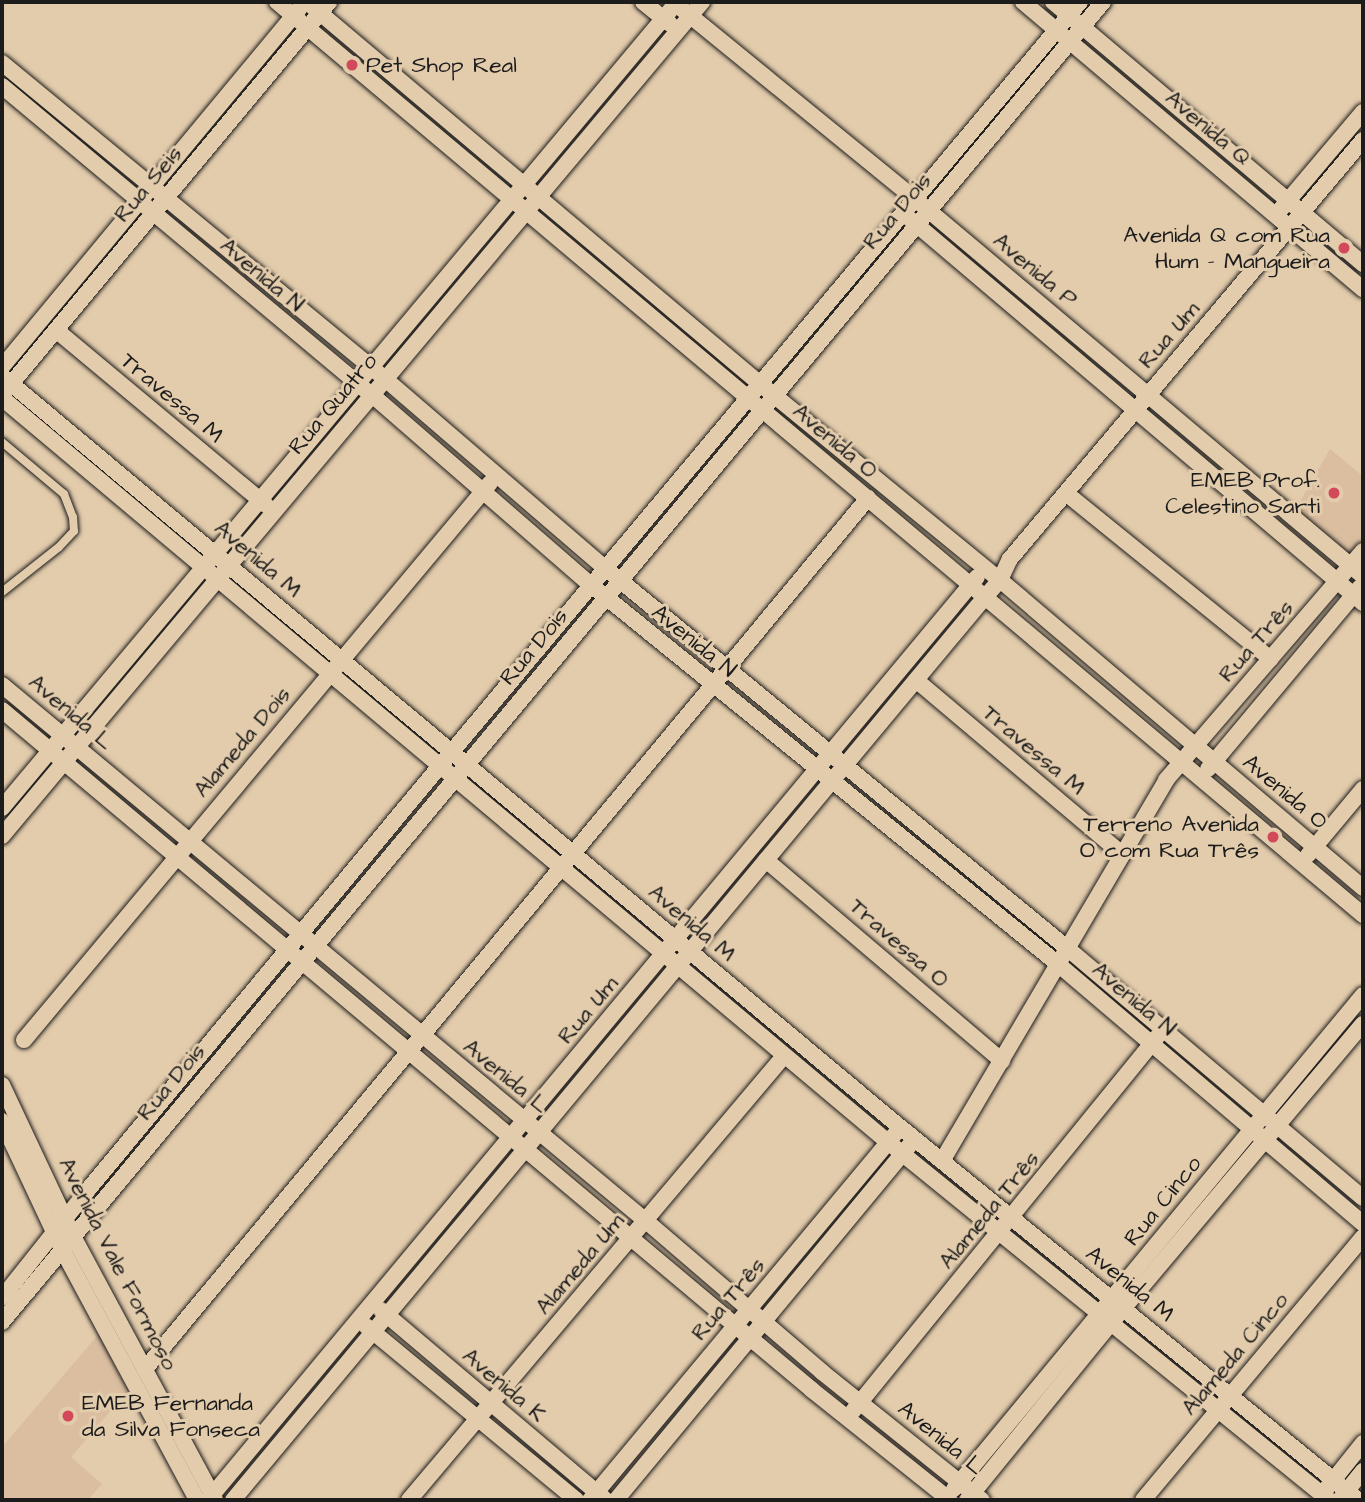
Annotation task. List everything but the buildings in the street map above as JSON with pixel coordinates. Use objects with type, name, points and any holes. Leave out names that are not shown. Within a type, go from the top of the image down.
[{"type":"street","name":"Avenida O","points":[[277,2],[1202,776],[1363,915]]},
{"type":"street","points":[[643,2],[677,30]]},
{"type":"street","name":"Rua Quatro","points":[[2,808],[676,2]]},
{"type":"street","name":"Avenida P","points":[[676,2],[915,198],[1357,571]]},
{"type":"street","name":"Rua Quatro","points":[[2,836],[702,2]]},
{"type":"street","name":"Avenida Q","points":[[1023,2],[1363,289]]},
{"type":"street","name":"Avenida Q","points":[[1053,2],[1363,264]]},
{"type":"street","name":"Rua Dois","points":[[3,1317],[58,1242],[66,1219],[439,767],[1080,2]]},
{"type":"street","name":"Rua Dois","points":[[2,1298],[58,1242],[73,1235],[1103,2]]},
{"type":"street","name":"Avenida O","points":[[315,5],[523,185],[1000,580],[1363,888]]},
{"type":"street","name":"Rua Seis","points":[[2,367],[293,15],[315,5]]},
{"type":"street","name":"Rua Seis","points":[[4,388],[154,214],[307,27],[315,5]]},
{"type":"street","name":"Avenida N","points":[[2,63],[384,378],[605,568],[1067,948],[1363,1198]]},
{"type":"street","name":"Avenida N","points":[[2,86],[371,394],[605,597],[1058,964],[1363,1224]]},
{"type":"street","points":[[1276,215],[1363,112]]},
{"type":"street","points":[[1200,150],[1211,136]]},
{"type":"street","name":"Rua Um","points":[[233,1500],[1000,580],[1010,559],[1068,494],[1147,394],[1363,140]]},
{"type":"street","name":"Avenida P","points":[[903,213],[1338,581],[1360,593]]},
{"type":"street","points":[[1025,316],[1037,301]]},
{"type":"street","name":"Travessa M","points":[[56,330],[273,511]]},
{"type":"street","name":"Avenida M","points":[[4,388],[229,564],[465,765],[900,1127],[1334,1480],[1348,1497]]},
{"type":"street","name":"Avenida M","points":[[4,388],[204,566],[453,779],[902,1154],[1218,1410],[1322,1498]]},
{"type":"street","name":"Alameda Dois","points":[[24,1040],[496,476]]},
{"type":"street","points":[[1068,494],[1270,659]]},
{"type":"street","points":[[145,1369],[868,498]]},
{"type":"street","name":"Rua Três","points":[[942,1161],[1153,799],[1182,760],[1338,581],[1357,571],[1363,551]]},
{"type":"street","name":"Rua Um","points":[[208,1499],[971,584],[986,569],[1010,559]]},
{"type":"street","name":"Rua Três","points":[[1202,776],[1360,593]]},
{"type":"street","name":"Travessa M","points":[[916,680],[1122,854]]},
{"type":"street","name":"Avenida L","points":[[2,685],[970,1494]]},
{"type":"street","name":"Avenida L","points":[[2,710],[947,1500]]},
{"type":"street","points":[[1302,862],[1363,789]]},
{"type":"street","name":"Travessa O","points":[[766,860],[1002,1061]]},
{"type":"street","name":"Rua Cinco","points":[[1118,1303],[1252,1129],[1363,995]]},
{"type":"street","name":"Rua Cinco","points":[[947,1500],[970,1494],[1105,1318],[1265,1140],[1363,1024]]},
{"type":"street","name":"Alameda Três","points":[[848,1418],[1001,1233],[1164,1029]]},
{"type":"street","name":"Alameda Um","points":[[409,1500],[784,1056]]},
{"type":"street","name":"Avenida Vale Formoso","points":[[2,1085],[73,1235],[145,1369],[208,1499]]},
{"type":"street","name":"Avenida Vale Formoso","points":[[2,1121],[58,1242],[208,1499]]},
{"type":"street","name":"Rua Três","points":[[598,1497],[900,1127]]},
{"type":"street","name":"Rua Três","points":[[616,1500],[915,1139]]},
{"type":"street","name":"Alameda Cinco","points":[[1143,1500],[1363,1237]]},
{"type":"street","name":"Avenida K","points":[[373,1303],[598,1497]]},
{"type":"street","name":"Avenida K","points":[[359,1320],[576,1500]]},
{"type":"street","points":[[1322,1498],[1363,1443]]},
{"type":"street","points":[[1348,1497],[1363,1471]]},
{"type":"lane","points":[[2,442],[64,494],[73,517],[74,531],[59,547],[2,592]]},
{"type":"shaded area","name":"EMEB Prof. Celestino Sarti","points":[[1330,449],[1363,476],[1363,540],[1348,557],[1295,510]]},
{"type":"shaded area","name":"EMEB Fernanda da Silva Fonseca","points":[[103,1329],[134,1384],[71,1457],[102,1484],[88,1500],[2,1500],[2,1447]]},
{"type":"place","name":"Pet Shop Real","points":[[352,65]]},
{"type":"place","name":"Avenida Q com Rua Hum - Mangueira","points":[[1344,248]]},
{"type":"place","name":"EMEB Prof. Celestino Sarti","points":[[1334,493]]},
{"type":"place","name":"Terreno Avenida O com Rua Três","points":[[1273,837]]},
{"type":"place","name":"EMEB Fernanda da Silva Fonseca","points":[[68,1416]]}]
